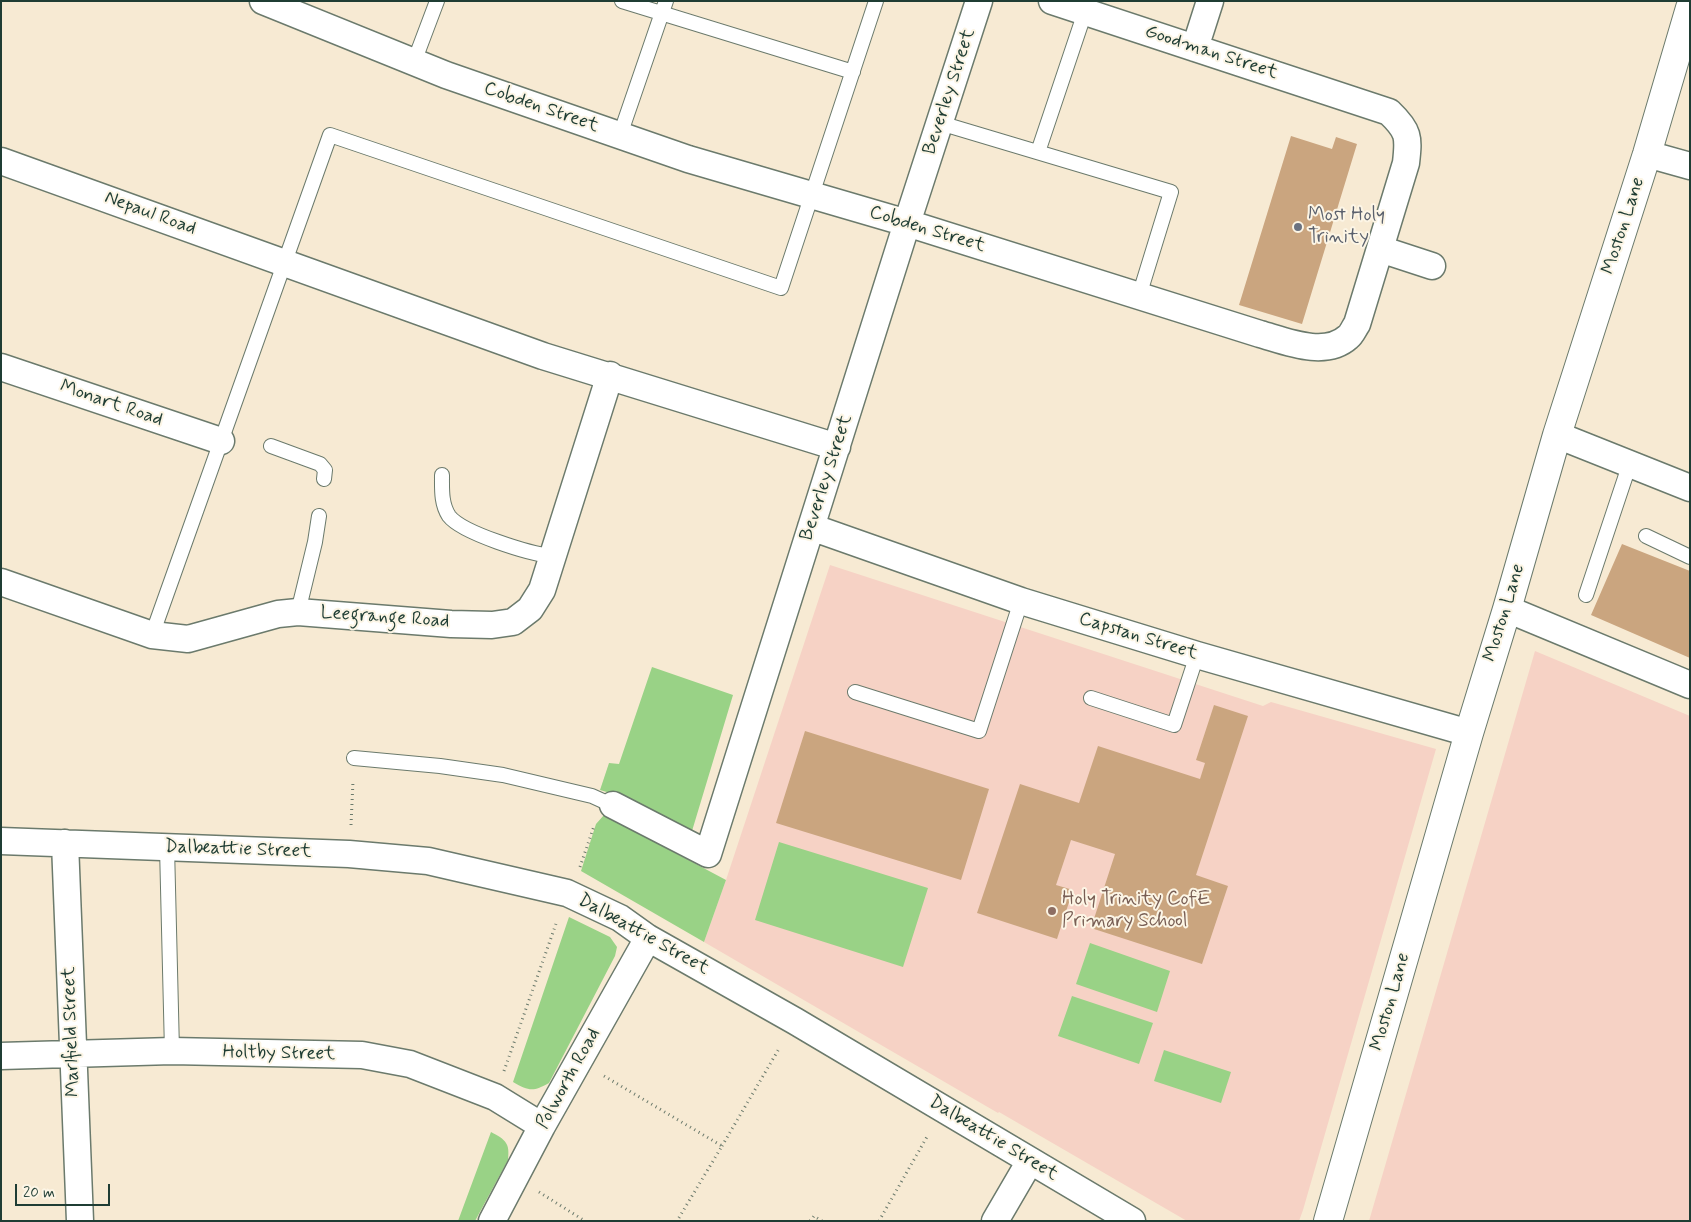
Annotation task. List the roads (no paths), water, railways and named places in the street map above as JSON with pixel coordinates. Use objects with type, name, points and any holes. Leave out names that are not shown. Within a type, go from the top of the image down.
[{"type":"street","name":"Cobden Street","points":[[263,1],[455,78],[688,159],[907,223],[1260,334],[1304,345],[1325,347],[1339,343],[1349,337],[1357,324],[1406,163],[1408,142],[1401,124],[1389,112],[1369,106]]},
{"type":"street","name":"Beverley Street","points":[[608,803],[708,854],[979,1]]},
{"type":"street","name":"Goodman Street","points":[[1052,1],[1369,106]]},
{"type":"street","points":[[1195,48],[1210,1]]},
{"type":"street","name":"Moston Lane","points":[[1328,1221],[1557,435],[1647,154],[1690,8]]},
{"type":"street","points":[[1647,154],[1690,166]]},
{"type":"street","name":"Nepaul Road","points":[[1,161],[543,356],[610,375],[836,447]]},
{"type":"street","points":[[1380,249],[1432,266]]},
{"type":"street","name":"Monart Road","points":[[1,367],[221,441]]},
{"type":"street","name":"Leegrange Road","points":[[1,582],[152,635],[188,640],[278,614],[298,612],[451,624],[492,625],[513,622],[530,609],[542,590],[610,375]]},
{"type":"street","points":[[1557,435],[1690,488]]},
{"type":"street","name":"Capstan Street","points":[[811,527],[1021,601],[1197,655],[1469,733]]},
{"type":"street","points":[[1507,610],[1690,685]]},
{"type":"street","name":"Dalbeattie Street","points":[[1,841],[349,854],[428,861],[567,893],[620,918],[648,938],[795,1021],[1132,1221]]},
{"type":"street","name":"Marlfield Street","points":[[65,844],[80,1221]]},
{"type":"street","name":"Polworth Road","points":[[492,1221],[542,1126],[648,938]]},
{"type":"street","name":"Holtby Street","points":[[1,1056],[172,1051],[362,1055],[410,1064],[495,1097],[542,1126]]},
{"type":"street","points":[[995,1221],[1030,1161]]},
{"type":"lane","points":[[414,62],[437,1]]},
{"type":"lane","points":[[622,1],[664,7],[853,72]]},
{"type":"lane","points":[[152,635],[221,441],[292,265],[330,135],[781,288],[876,1]]},
{"type":"lane","points":[[620,136],[664,7]]},
{"type":"lane","points":[[1038,152],[1085,12]]},
{"type":"lane","points":[[940,123],[1170,192],[1139,296]]},
{"type":"lane","points":[[271,446],[320,464],[325,470],[324,479]]},
{"type":"lane","points":[[1586,595],[1630,463]]},
{"type":"lane","points":[[442,475],[441,491],[444,506],[450,517],[478,534],[496,541],[539,555],[552,556]]},
{"type":"lane","points":[[298,612],[320,516]]},
{"type":"lane","points":[[1646,536],[1690,557]]},
{"type":"lane","points":[[855,692],[979,731],[1021,601]]},
{"type":"lane","points":[[1091,698],[1174,725],[1197,655]]},
{"type":"lane","points":[[354,758],[440,766],[503,775],[592,796],[608,803]]},
{"type":"lane","points":[[167,847],[172,1051]]},
{"type":"place","name":"Most Holy Trinity","points":[[1298,227]]},
{"type":"place","name":"Holy Trinity CofE Primary School","points":[[1052,911]]}]
